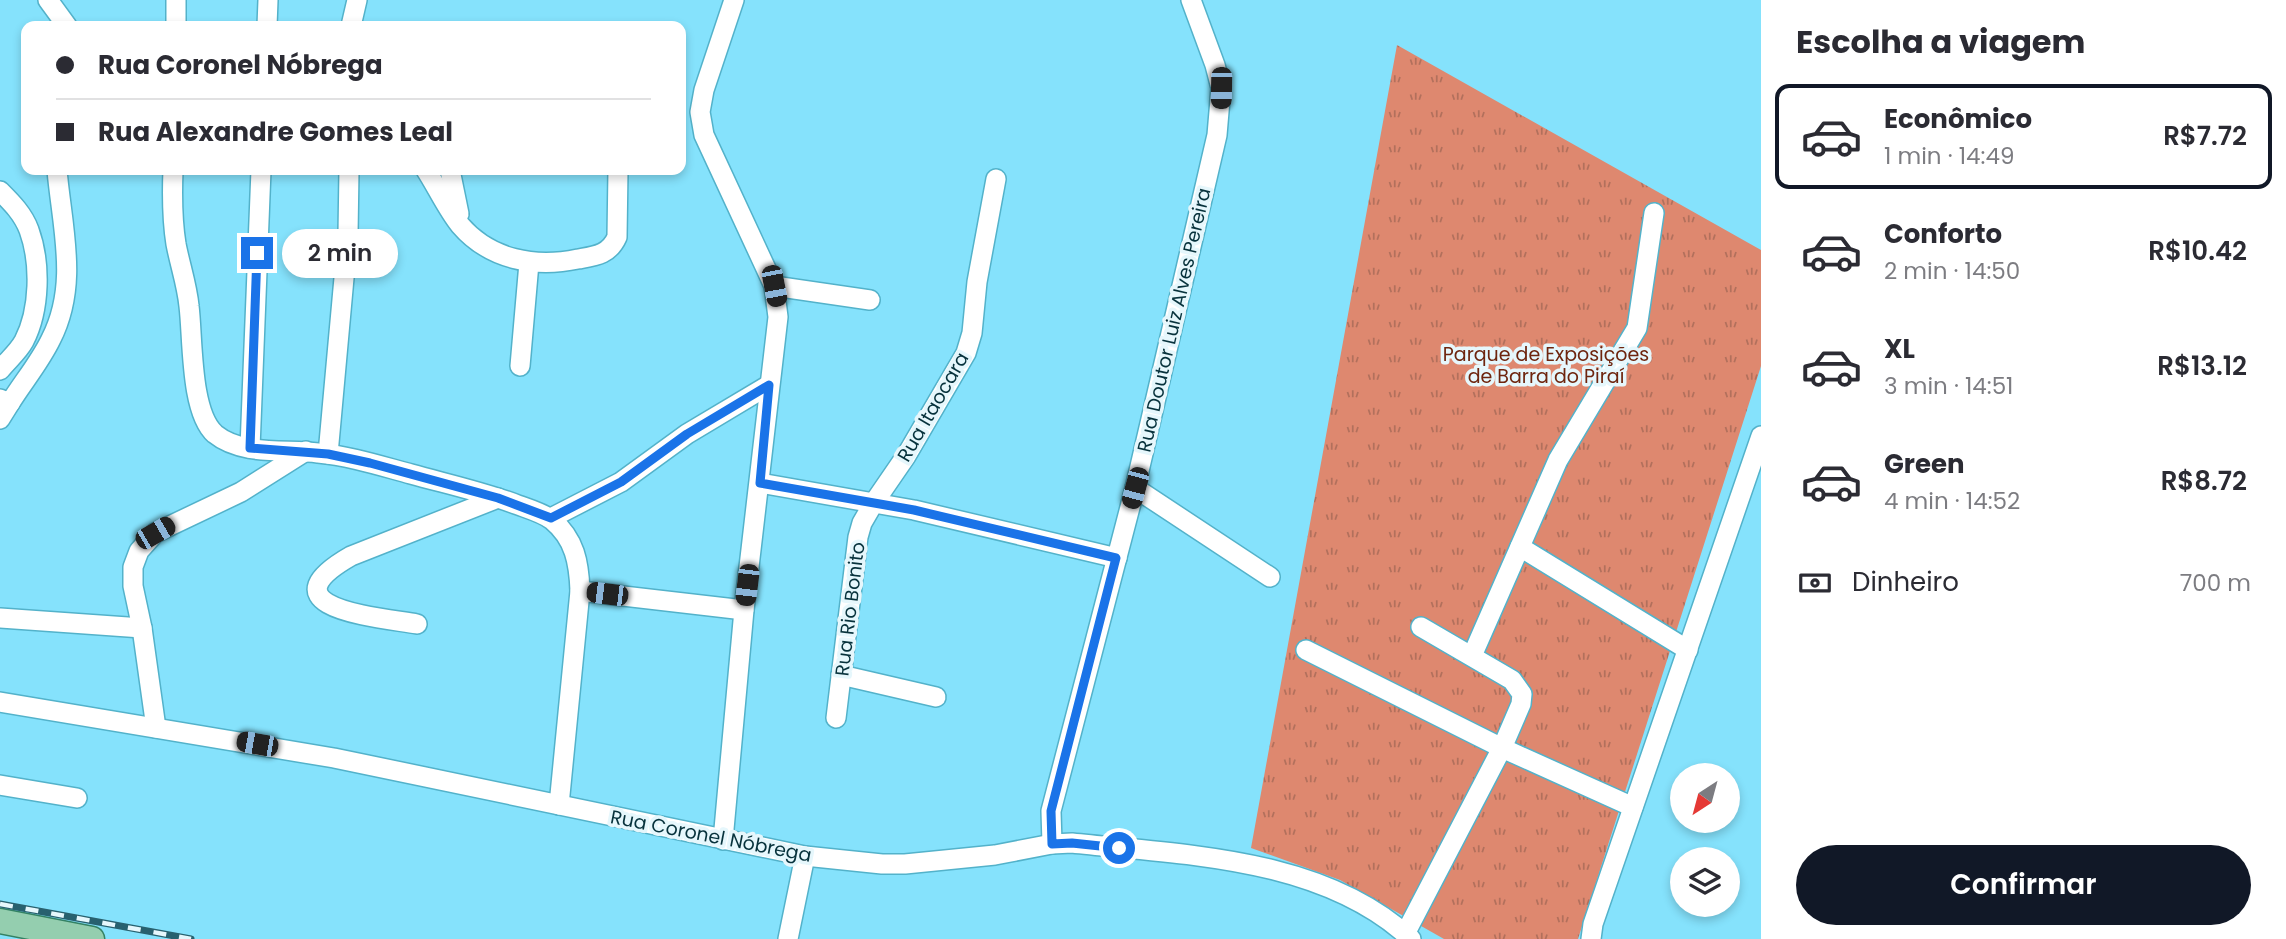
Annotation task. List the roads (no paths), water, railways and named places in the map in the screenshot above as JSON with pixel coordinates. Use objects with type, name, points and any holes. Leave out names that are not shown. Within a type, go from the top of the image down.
[{"type":"main road","points":[[0,921],[92,939]]},
{"type":"street","points":[[48,0],[63,21]]},
{"type":"street","points":[[176,0],[176,21]]},
{"type":"street","points":[[267,21],[268,0]]},
{"type":"street","points":[[352,21],[357,0]]},
{"type":"street","points":[[723,840],[744,610],[778,317],[774,286],[704,135],[700,113],[704,90],[734,0]]},
{"type":"street","name":"Rua Doutor Luiz Alves Pereira","points":[[1052,844],[1051,811],[1135,488],[1217,135],[1221,88],[1191,0]]},
{"type":"street","points":[[3,407],[52,338],[67,285],[66,237],[58,175]]},
{"type":"street","points":[[173,175],[174,223],[189,305],[193,366],[201,410],[206,424],[215,434],[228,442],[250,448],[328,454],[498,498],[551,518],[566,534],[579,567],[580,591],[559,805]]},
{"type":"street","points":[[250,448],[261,175]]},
{"type":"street","points":[[328,454],[348,234],[349,175]]},
{"type":"street","points":[[429,175],[461,225],[485,246],[528,263],[573,260],[601,254],[613,247],[617,237],[618,175]]},
{"type":"street","points":[[451,175],[461,225]]},
{"type":"street","name":"Rua Itaocara","points":[[873,504],[906,456],[966,353],[972,333],[976,282],[996,179]]},
{"type":"street","points":[[0,191],[17,208],[29,230],[36,262],[32,320],[24,341],[0,370]]},
{"type":"street","points":[[1472,656],[1558,460],[1637,328],[1654,213]]},
{"type":"street","points":[[520,366],[528,263]]},
{"type":"street","points":[[774,286],[870,300]]},
{"type":"street","points":[[551,518],[621,482],[687,434],[769,385]]},
{"type":"street","points":[[1591,939],[1593,924],[1761,436]]},
{"type":"street","points":[[156,728],[142,628],[133,586],[133,567],[139,551],[155,533],[241,492],[306,451]]},
{"type":"street","points":[[760,483],[914,510],[1116,558]]},
{"type":"street","points":[[1135,488],[1270,577]]},
{"type":"street","points":[[416,624],[333,607],[323,601],[318,593],[318,583],[332,566],[351,556],[498,498]]},
{"type":"street","name":"Rua Rio Bonito","points":[[836,718],[858,537],[862,523],[873,504]]},
{"type":"street","points":[[1520,547],[1688,650]]},
{"type":"street","points":[[580,591],[744,610]]},
{"type":"street","points":[[0,618],[142,628]]},
{"type":"street","points":[[1408,936],[1502,748],[1521,704],[1522,694],[1512,680],[1421,627]]},
{"type":"street","points":[[1306,650],[1502,748],[1633,807]]},
{"type":"street","points":[[841,675],[936,697]]},
{"type":"street","name":"Rua Coronel Nóbrega","points":[[0,702],[334,758],[805,856],[905,864],[995,855],[1072,843],[1239,863],[1309,880],[1339,891],[1370,908],[1408,936]]},
{"type":"street","points":[[0,785],[77,797]]},
{"type":"street","points":[[788,939],[805,856]]},
{"type":"railway","points":[[0,904],[191,939]]},
{"type":"park label","name":"Parque de Exposições de Barra do Piraí","points":[[1546,365]]}]
